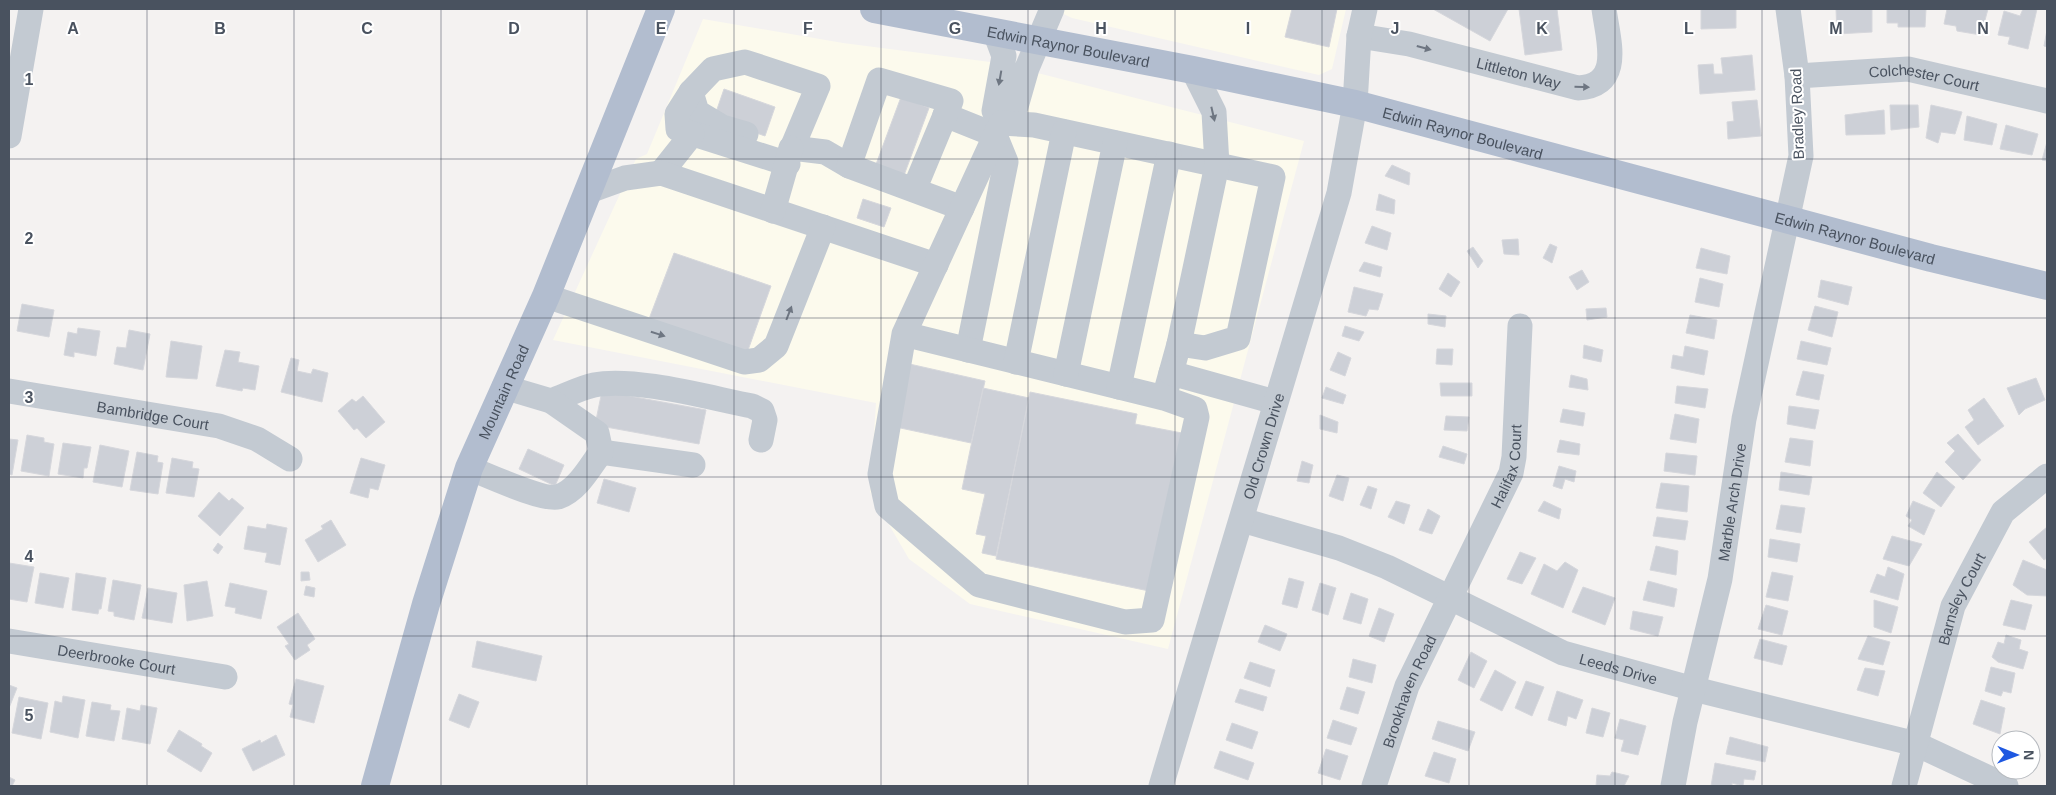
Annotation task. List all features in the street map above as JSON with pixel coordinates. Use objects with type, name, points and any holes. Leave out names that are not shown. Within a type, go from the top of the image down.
[{"type":"main road","name":"Mountain Road","points":[[375,786],[426,604],[469,468],[546,296],[661,9]]},
{"type":"main road","name":"Edwin Raynor Boulevard","points":[[874,9],[1193,70],[1355,104],[1931,258],[2047,286]]},
{"type":"street","points":[[9,136],[13,88],[31,9]]},
{"type":"street","points":[[904,334],[1164,398],[1187,404],[1195,409],[1197,417],[1152,620],[1125,622],[979,585],[887,506],[880,474],[904,334],[998,129],[1013,117],[1027,68],[1052,9]]},
{"type":"street","points":[[1355,104],[1360,36],[1365,9]]},
{"type":"street","name":"Littleton Way","points":[[1360,36],[1409,44],[1578,88],[1592,87],[1602,80],[1611,66],[1604,9]]},
{"type":"street","name":"Bradley Road","points":[[1787,218],[1801,156],[1798,76],[1788,9]]},
{"type":"street","points":[[968,350],[1006,162],[994,111],[1004,56],[995,32]]},
{"type":"street","points":[[773,211],[790,156],[818,86],[745,62],[713,69],[691,92],[676,114],[678,129],[692,134],[790,156],[825,152],[849,166],[962,208]]},
{"type":"street","name":"Colchester Court","points":[[1798,76],[1908,69],[2047,101]]},
{"type":"street","points":[[1164,398],[1179,344],[1217,165],[1214,112],[1193,70]]},
{"type":"street","points":[[849,166],[879,80],[950,101],[914,190]]},
{"type":"street","points":[[691,92],[697,112],[722,127],[790,156]]},
{"type":"street","name":"Old Crown Drive","points":[[1161,786],[1339,193],[1355,104]]},
{"type":"street","points":[[945,115],[998,129],[1034,125],[1273,177],[1238,338],[1205,348],[1179,344]]},
{"type":"street","points":[[1016,362],[1064,132]]},
{"type":"street","points":[[661,173],[692,134]]},
{"type":"street","points":[[1066,374],[1115,143]]},
{"type":"street","points":[[1119,387],[1169,154]]},
{"type":"street","points":[[589,191],[625,178],[661,173],[936,265]]},
{"type":"street","name":"Marble Arch Drive","points":[[1673,786],[1685,722],[1720,579],[1744,419],[1787,218]]},
{"type":"street","points":[[546,296],[744,362],[759,360],[776,346],[823,227]]},
{"type":"street","name":"Halifax Court","points":[[1450,598],[1510,473],[1514,458],[1520,326]]},
{"type":"street","points":[[1171,372],[1275,402]]},
{"type":"street","points":[[550,401],[593,385],[615,383],[644,386],[752,406],[762,410],[765,420],[761,440]]},
{"type":"street","points":[[469,468],[544,497],[558,497],[577,484],[601,452],[597,433],[550,401],[504,387]]},
{"type":"street","name":"Bambridge Court","points":[[9,391],[219,426],[257,439],[290,459]]},
{"type":"street","points":[[601,452],[693,465]]},
{"type":"street","name":"Barnsley Court","points":[[1904,786],[1954,606],[2003,512],[2047,476]]},
{"type":"street","name":"Leeds Drive","points":[[1242,520],[1339,548],[1387,567],[1563,653],[1694,689],[1916,744],[2006,786]]},
{"type":"street","name":"Brookhaven Road","points":[[1374,786],[1407,686],[1450,598]]},
{"type":"street","name":"Deerbrooke Court","points":[[9,641],[225,677]]},
{"type":"shaded area","points":[[1053,9],[1346,9],[1332,69],[1319,75],[1072,18]]},
{"type":"shaded area","points":[[703,19],[843,43],[998,63],[1304,141],[1168,649],[970,604],[909,559],[870,492],[876,403],[553,340],[636,159],[647,154]]},
{"type":"building","points":[[1292,9],[1337,9],[1329,47],[1285,37]]},
{"type":"building","points":[[1433,9],[1508,9],[1490,41]]},
{"type":"building","points":[[1519,9],[1557,9],[1562,50],[1525,55]]},
{"type":"building","points":[[1701,9],[1736,9],[1736,28],[1701,29]]},
{"type":"building","points":[[1836,9],[1872,9],[1872,32],[1837,34]]},
{"type":"building","points":[[1887,9],[1926,9],[1925,27],[1898,27],[1898,23],[1887,23]]},
{"type":"building","points":[[1947,9],[1988,9],[1981,35],[1957,31],[1956,26],[1944,24]]},
{"type":"building","points":[[2023,9],[2037,9],[2028,49],[2008,44],[2010,37],[1998,35],[2004,11],[2020,16]]},
{"type":"building","points":[[2047,30],[2047,47],[2044,46]]},
{"type":"building","points":[[1752,55],[1755,90],[1700,94],[1698,65],[1713,64],[1714,74],[1723,74],[1721,58]]},
{"type":"building","points":[[724,89],[775,107],[765,136],[714,118]]},
{"type":"building","points":[[901,97],[929,108],[903,178],[875,167]]},
{"type":"building","points":[[1757,100],[1761,136],[1728,139],[1727,122],[1734,121],[1732,102]]},
{"type":"building","points":[[1890,105],[1918,105],[1919,127],[1891,130]]},
{"type":"building","points":[[1931,105],[1962,112],[1955,134],[1941,132],[1938,143],[1926,138]]},
{"type":"building","points":[[1884,110],[1885,134],[1846,135],[1845,115]]},
{"type":"building","points":[[1967,116],[1997,124],[1992,145],[1964,140]]},
{"type":"building","points":[[2006,125],[2038,134],[2032,155],[2000,149]]},
{"type":"building","points":[[2047,142],[2047,161],[2042,160]]},
{"type":"building","points":[[1392,165],[1410,173],[1409,185],[1385,176]]},
{"type":"building","points":[[1379,194],[1395,200],[1394,214],[1376,210]]},
{"type":"building","points":[[863,199],[891,208],[884,227],[857,218]]},
{"type":"building","points":[[1372,226],[1391,233],[1387,250],[1365,243]]},
{"type":"building","points":[[1518,239],[1519,255],[1504,254],[1502,240]]},
{"type":"building","points":[[1550,244],[1557,247],[1552,263],[1543,258]]},
{"type":"building","points":[[1473,247],[1483,261],[1478,268],[1467,251]]},
{"type":"building","points":[[1701,248],[1730,256],[1727,274],[1696,268]]},
{"type":"building","points":[[674,253],[771,286],[747,353],[649,319]]},
{"type":"building","points":[[1364,262],[1382,267],[1380,277],[1359,271]]},
{"type":"building","points":[[1582,270],[1589,282],[1577,290],[1569,277]]},
{"type":"building","points":[[1448,273],[1460,282],[1451,297],[1439,289]]},
{"type":"building","points":[[1700,278],[1723,284],[1719,307],[1695,302]]},
{"type":"building","points":[[1821,280],[1852,287],[1848,305],[1818,297]]},
{"type":"building","points":[[1354,287],[1383,294],[1378,310],[1369,309],[1366,316],[1348,312]]},
{"type":"building","points":[[22,304],[54,310],[49,337],[17,331]]},
{"type":"building","points":[[1815,306],[1838,312],[1832,337],[1808,330]]},
{"type":"building","points":[[1606,308],[1607,317],[1587,320],[1586,309]]},
{"type":"building","points":[[1428,314],[1446,316],[1445,327],[1428,324]]},
{"type":"building","points":[[1690,315],[1717,320],[1714,339],[1686,333]]},
{"type":"building","points":[[1345,326],[1364,332],[1359,341],[1342,336]]},
{"type":"building","points":[[78,328],[100,331],[96,356],[74,352],[74,357],[64,355],[68,332],[77,334]]},
{"type":"building","points":[[129,330],[150,334],[143,370],[114,364],[117,347],[126,348]]},
{"type":"building","points":[[171,341],[202,346],[197,379],[166,377]]},
{"type":"building","points":[[1801,341],[1831,348],[1827,365],[1797,359]]},
{"type":"building","points":[[1584,345],[1603,350],[1601,362],[1583,358]]},
{"type":"building","points":[[1685,346],[1708,351],[1704,375],[1671,368],[1673,355],[1683,357]]},
{"type":"building","points":[[1437,349],[1453,349],[1452,365],[1436,364]]},
{"type":"building","points":[[225,350],[240,352],[238,362],[259,366],[255,390],[243,388],[242,391],[216,386]]},
{"type":"building","points":[[1338,352],[1351,358],[1345,376],[1330,370]]},
{"type":"building","points":[[291,358],[299,360],[297,371],[311,374],[313,369],[328,373],[322,402],[281,392]]},
{"type":"building","points":[[905,363],[985,381],[971,443],[891,426]]},
{"type":"building","points":[[1803,371],[1824,375],[1819,400],[1796,395]]},
{"type":"building","points":[[1571,375],[1587,379],[1588,390],[1569,387]]},
{"type":"building","points":[[2036,378],[2045,400],[2025,409],[2019,415],[2007,388]]},
{"type":"building","points":[[1440,383],[1472,383],[1472,396],[1441,396]]},
{"type":"building","points":[[1677,386],[1708,389],[1705,408],[1675,403]]},
{"type":"building","points":[[1326,387],[1346,395],[1343,404],[1322,398]]},
{"type":"building","points":[[983,388],[1029,398],[996,556],[982,553],[986,536],[976,534],[985,494],[962,489]]},
{"type":"building","points":[[602,391],[706,410],[699,444],[595,425]]},
{"type":"building","points":[[1030,392],[1137,414],[1135,424],[1182,433],[1149,591],[996,559]]},
{"type":"building","points":[[363,396],[385,422],[366,438],[357,428],[354,430],[338,411],[352,399],[356,402]]},
{"type":"building","points":[[1984,398],[2004,426],[1978,445],[1965,427],[1974,420],[1968,410]]},
{"type":"building","points":[[1789,406],[1819,410],[1815,429],[1787,424]]},
{"type":"building","points":[[1563,409],[1585,413],[1583,426],[1560,422]]},
{"type":"building","points":[[1675,414],[1699,419],[1696,443],[1670,439]]},
{"type":"building","points":[[1320,415],[1338,422],[1337,433],[1320,429]]},
{"type":"building","points":[[1446,416],[1469,417],[1467,431],[1444,430]]},
{"type":"building","points":[[1958,434],[1981,460],[1963,480],[1945,462],[1955,451],[1947,443]]},
{"type":"building","points":[[27,435],[44,438],[44,442],[54,444],[49,476],[21,471]]},
{"type":"building","points":[[1790,438],[1813,441],[1810,466],[1785,462]]},
{"type":"building","points":[[9,439],[18,440],[12,475],[9,474]]},
{"type":"building","points":[[1560,440],[1580,444],[1579,455],[1557,452]]},
{"type":"building","points":[[63,443],[91,447],[87,468],[84,468],[83,478],[58,474]]},
{"type":"building","points":[[100,445],[129,451],[122,487],[93,482]]},
{"type":"building","points":[[1443,446],[1467,454],[1464,464],[1439,457]]},
{"type":"building","points":[[528,449],[564,465],[555,486],[519,469]]},
{"type":"building","points":[[137,452],[158,456],[157,462],[163,463],[158,494],[130,490]]},
{"type":"building","points":[[1666,453],[1697,456],[1695,475],[1664,471]]},
{"type":"building","points":[[172,458],[193,462],[192,468],[199,469],[194,497],[166,493]]},
{"type":"building","points":[[361,458],[385,465],[378,490],[370,488],[368,498],[350,493]]},
{"type":"building","points":[[1302,461],[1313,465],[1309,483],[1297,481]]},
{"type":"building","points":[[1559,466],[1576,471],[1574,482],[1565,479],[1562,489],[1553,486]]},
{"type":"building","points":[[1781,472],[1812,477],[1809,495],[1779,490]]},
{"type":"building","points":[[1937,472],[1955,487],[1941,507],[1923,493]]},
{"type":"building","points":[[1337,475],[1349,478],[1343,501],[1329,496]]},
{"type":"building","points":[[604,479],[636,488],[629,512],[597,503]]},
{"type":"building","points":[[1661,483],[1689,486],[1687,512],[1656,508]]},
{"type":"building","points":[[1368,486],[1377,489],[1371,509],[1360,505]]},
{"type":"building","points":[[219,492],[229,501],[232,498],[244,508],[220,536],[198,516]]},
{"type":"building","points":[[1396,501],[1410,505],[1404,524],[1388,517]]},
{"type":"building","points":[[1544,501],[1561,509],[1559,519],[1538,511]]},
{"type":"building","points":[[1913,501],[1935,510],[1924,535],[1908,526],[1912,520],[1906,516]]},
{"type":"building","points":[[1781,505],[1805,508],[1801,533],[1776,529]]},
{"type":"building","points":[[1428,509],[1440,516],[1432,534],[1419,530]]},
{"type":"building","points":[[1657,517],[1688,521],[1685,540],[1653,536]]},
{"type":"building","points":[[331,520],[346,545],[318,562],[305,540],[323,529],[321,526]]},
{"type":"building","points":[[267,524],[287,528],[280,565],[265,562],[267,553],[244,549],[248,526],[266,529]]},
{"type":"building","points":[[2047,527],[2047,558],[2044,560],[2029,542]]},
{"type":"building","points":[[1892,536],[1922,544],[1909,566],[1883,559]]},
{"type":"building","points":[[1770,539],[1800,544],[1797,562],[1768,557]]},
{"type":"building","points":[[218,543],[223,547],[218,554],[213,550]]},
{"type":"building","points":[[1656,546],[1678,551],[1676,575],[1650,570]]},
{"type":"building","points":[[1520,552],[1536,558],[1522,584],[1507,579]]},
{"type":"building","points":[[2023,560],[2047,570],[2047,596],[2027,595],[2013,585]]},
{"type":"building","points":[[1565,562],[1578,570],[1563,608],[1531,594],[1544,564],[1557,571]]},
{"type":"building","points":[[9,563],[34,567],[27,602],[9,599]]},
{"type":"building","points":[[1888,567],[1904,574],[1898,600],[1870,592],[1877,574],[1885,577]]},
{"type":"building","points":[[301,572],[309,572],[310,580],[301,581]]},
{"type":"building","points":[[1772,572],[1793,576],[1788,601],[1766,597]]},
{"type":"building","points":[[40,573],[69,578],[63,608],[35,603]]},
{"type":"building","points":[[76,573],[106,578],[101,609],[99,609],[98,614],[72,610]]},
{"type":"building","points":[[1289,578],[1304,582],[1297,608],[1282,604]]},
{"type":"building","points":[[113,580],[141,585],[134,620],[114,616],[114,612],[108,611]]},
{"type":"building","points":[[207,581],[213,616],[187,621],[184,585]]},
{"type":"building","points":[[1648,581],[1677,589],[1674,607],[1643,600]]},
{"type":"building","points":[[230,583],[267,591],[261,619],[235,613],[236,608],[225,606]]},
{"type":"building","points":[[1320,583],[1336,588],[1328,615],[1312,610]]},
{"type":"building","points":[[306,586],[315,588],[314,597],[304,595]]},
{"type":"building","points":[[1583,587],[1615,598],[1605,625],[1572,612]]},
{"type":"building","points":[[148,588],[177,593],[172,623],[142,618]]},
{"type":"building","points":[[1351,593],[1368,599],[1361,624],[1343,619]]},
{"type":"building","points":[[1874,600],[1898,607],[1891,633],[1874,627]]},
{"type":"building","points":[[2011,600],[2032,605],[2025,630],[2003,625]]},
{"type":"building","points":[[1766,605],[1788,611],[1782,635],[1758,629]]},
{"type":"building","points":[[1379,608],[1394,614],[1384,642],[1369,636]]},
{"type":"building","points":[[1633,611],[1663,617],[1658,636],[1630,629]]},
{"type":"building","points":[[298,613],[315,639],[307,645],[310,650],[295,660],[285,646],[289,644],[277,627]]},
{"type":"building","points":[[1265,625],[1287,634],[1280,651],[1258,642]]},
{"type":"building","points":[[2006,635],[2021,640],[2019,649],[2028,652],[2023,669],[1998,662],[1992,657],[1998,642],[2004,644]]},
{"type":"building","points":[[1868,636],[1890,642],[1883,665],[1858,659]]},
{"type":"building","points":[[1760,639],[1787,646],[1782,665],[1754,658]]},
{"type":"building","points":[[477,641],[542,656],[536,681],[472,667]]},
{"type":"building","points":[[1471,652],[1487,661],[1474,688],[1458,680]]},
{"type":"building","points":[[1353,659],[1376,665],[1372,683],[1349,677]]},
{"type":"building","points":[[1250,662],[1275,670],[1270,687],[1244,678]]},
{"type":"building","points":[[1991,667],[2015,673],[2011,693],[2003,691],[2001,696],[1985,691]]},
{"type":"building","points":[[1865,668],[1885,671],[1878,696],[1857,690]]},
{"type":"building","points":[[1495,670],[1516,682],[1502,711],[1480,700]]},
{"type":"building","points":[[296,679],[324,686],[314,723],[290,717],[293,705],[289,704]]},
{"type":"building","points":[[1526,681],[1544,687],[1532,716],[1515,708]]},
{"type":"building","points":[[9,685],[17,688],[9,708]]},
{"type":"building","points":[[1347,687],[1365,692],[1358,714],[1340,709]]},
{"type":"building","points":[[1240,689],[1267,697],[1263,711],[1235,702]]},
{"type":"building","points":[[1557,691],[1583,700],[1576,719],[1568,716],[1566,726],[1548,720]]},
{"type":"building","points":[[459,694],[479,702],[469,728],[449,720]]},
{"type":"building","points":[[63,696],[85,700],[78,738],[50,732],[55,701],[62,703]]},
{"type":"building","points":[[19,697],[48,703],[41,739],[12,733]]},
{"type":"building","points":[[1981,700],[2005,708],[2001,730],[1991,731],[1973,724]]},
{"type":"building","points":[[92,702],[111,705],[110,710],[120,711],[114,741],[86,736]]},
{"type":"building","points":[[141,705],[157,708],[150,744],[122,739],[127,708],[140,711]]},
{"type":"building","points":[[1592,708],[1610,713],[1603,737],[1586,733]]},
{"type":"building","points":[[1620,719],[1646,726],[1638,755],[1621,751],[1624,740],[1615,738]]},
{"type":"building","points":[[1333,720],[1357,728],[1351,745],[1327,738]]},
{"type":"building","points":[[1438,721],[1475,732],[1468,751],[1432,739]]},
{"type":"building","points":[[1232,723],[1258,732],[1252,749],[1226,740]]},
{"type":"building","points":[[179,730],[202,744],[201,746],[212,753],[201,772],[167,751]]},
{"type":"building","points":[[276,735],[285,755],[253,771],[242,749],[260,740],[261,743]]},
{"type":"building","points":[[1730,737],[1768,747],[1765,762],[1726,754]]},
{"type":"building","points":[[1326,749],[1348,756],[1340,780],[1318,773]]},
{"type":"building","points":[[1220,751],[1254,763],[1248,780],[1214,768]]},
{"type":"building","points":[[1434,752],[1456,759],[1449,783],[1425,776]]},
{"type":"building","points":[[1715,763],[1756,771],[1754,780],[1744,779],[1743,786],[1732,783],[1732,786],[1711,786]]},
{"type":"building","points":[[1612,772],[1629,776],[1624,786],[1596,786],[1597,775],[1610,776]]},
{"type":"building","points":[[9,777],[15,780],[12,786],[9,786]]}]
